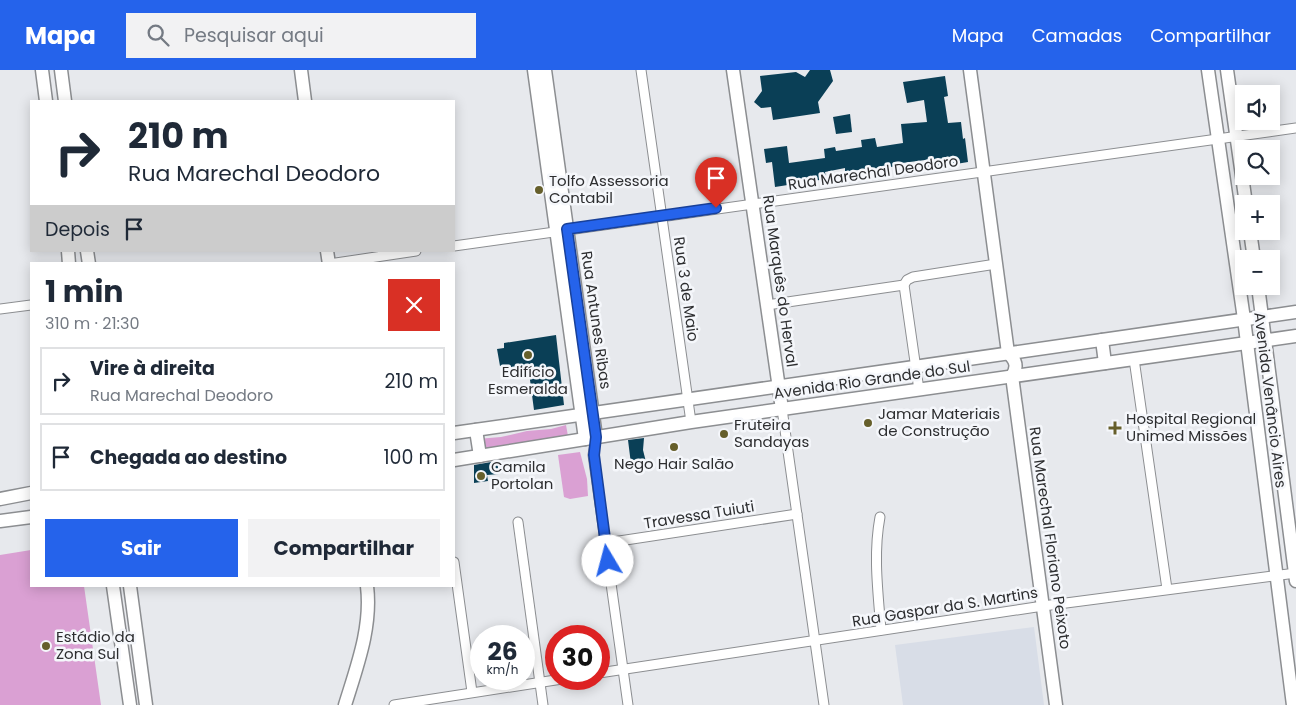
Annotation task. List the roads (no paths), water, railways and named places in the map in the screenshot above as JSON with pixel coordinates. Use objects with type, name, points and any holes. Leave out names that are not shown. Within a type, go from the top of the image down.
[{"type":"main road","points":[[42,70],[46,100]]},
{"type":"main road","points":[[61,70],[65,100]]},
{"type":"main road","points":[[301,70],[305,100]]},
{"type":"main road","name":"Rua Antunes Ribas","points":[[534,70],[562,230],[591,438]]},
{"type":"main road","name":"Rua Antunes Ribas","points":[[545,70],[562,230]]},
{"type":"main road","name":"Rua Marquês do Herval","points":[[733,70],[782,409]]},
{"type":"main road","name":"Rua Marechal Floriano Peixoto","points":[[970,70],[1008,353],[1003,360],[1003,366],[1006,373],[1012,376],[1056,705]]},
{"type":"main road","name":"Avenida Venâncio Aires","points":[[1208,70],[1244,319],[1275,576],[1292,676],[1293,705]]},
{"type":"main road","points":[[1227,70],[1245,195]]},
{"type":"main road","points":[[1231,229],[1235,228]]},
{"type":"main road","name":"Avenida Venâncio Aires","points":[[1259,295],[1296,576]]},
{"type":"main road","name":"Avenida Rio Grande do Sul","points":[[455,433],[1296,312]]},
{"type":"main road","name":"Avenida Rio Grande do Sul","points":[[455,460],[692,422],[1296,336]]},
{"type":"main road","points":[[1102,340],[1106,363]]},
{"type":"main road","points":[[476,430],[480,456]]},
{"type":"main road","points":[[0,499],[27,494],[29,517],[0,521]]},
{"type":"main road","points":[[113,587],[130,705]]},
{"type":"main road","points":[[130,587],[146,705]]},
{"type":"main road","points":[[345,705],[361,655],[366,630],[369,603],[367,587]]},
{"type":"main road","points":[[117,615],[133,613]]},
{"type":"street","name":"Rua 3 de Maio","points":[[641,70],[692,422]]},
{"type":"street","name":"Rua Marechal Deodoro","points":[[455,246],[1296,128]]},
{"type":"street","points":[[342,262],[409,252]]},
{"type":"street","points":[[919,390],[904,285],[907,280],[913,277],[996,264]]},
{"type":"street","points":[[768,305],[904,285]]},
{"type":"street","points":[[0,310],[30,305]]},
{"type":"street","points":[[1134,359],[1167,589]]},
{"type":"street","name":"Rua Marquês do Herval","points":[[782,409],[824,705]]},
{"type":"street","name":"Rua Antunes Ribas","points":[[591,438],[628,705]]},
{"type":"street","name":"Travessa Tuiuti","points":[[606,543],[797,514]]},
{"type":"street","points":[[880,516],[876,538],[876,559],[881,630]]},
{"type":"street","points":[[518,522],[543,705]]},
{"type":"street","points":[[455,569],[472,692]]},
{"type":"street","name":"Rua Gaspar da S. Martins","points":[[610,671],[1043,606],[1275,576],[1296,576]]},
{"type":"street","points":[[394,705],[545,681]]},
{"type":"place","name":"Tolfo Assessoria Contabil","points":[[539,190]]},
{"type":"place","name":"Edifício Esmeralda","points":[[528,355]]},
{"type":"place","name":"Jamar Materiais de Construção","points":[[868,423]]},
{"type":"place","name":"Hospital Regional Unimed Missões","points":[[1115,428]]},
{"type":"place","name":"Fruteira Sandayas","points":[[724,434]]},
{"type":"place","name":"Nego Hair Salão","points":[[674,447]]},
{"type":"place","name":"Camila Portolan","points":[[481,476]]},
{"type":"place","name":"Estádio da Zona Sul","points":[[46,646]]}]
